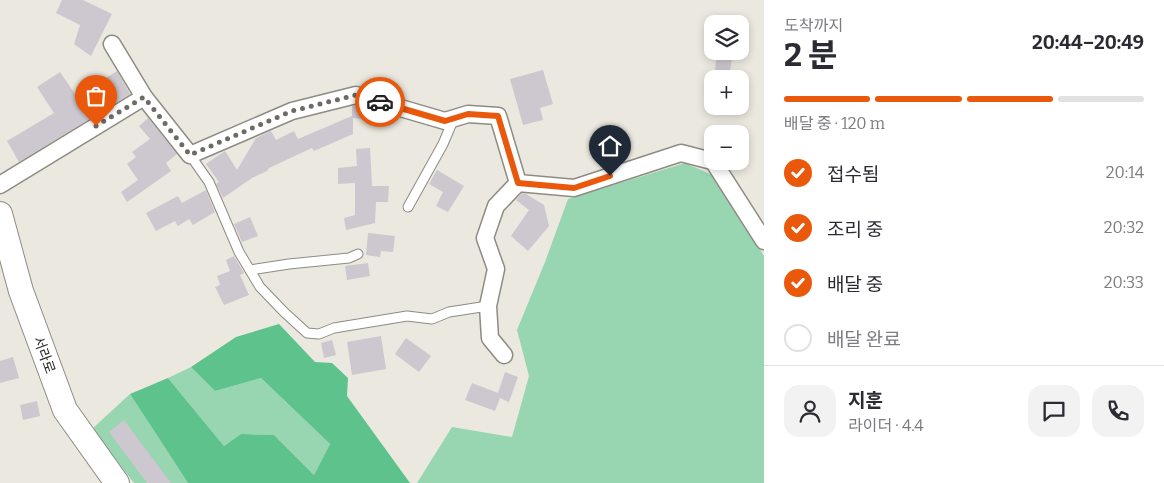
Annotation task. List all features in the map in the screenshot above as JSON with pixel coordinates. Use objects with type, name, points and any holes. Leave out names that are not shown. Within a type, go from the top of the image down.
[{"type":"street","points":[[112,44],[144,97],[190,155],[292,111],[356,95],[445,121],[468,114],[498,116],[518,183]]},
{"type":"street","points":[[0,185],[144,97]]},
{"type":"street","points":[[518,183],[574,188],[681,153],[704,159]]},
{"type":"street","points":[[719,170],[764,241]]},
{"type":"street","points":[[504,355],[490,338],[488,306],[496,269],[485,238],[496,206],[518,183]]},
{"type":"street","name":"서라로","points":[[0,214],[20,291],[65,410],[117,483]]},
{"type":"lane","points":[[408,207],[443,144],[455,118]]},
{"type":"lane","points":[[190,155],[209,182],[239,252],[260,287],[307,333],[319,334],[334,328],[407,316],[432,319],[449,312],[488,306]]},
{"type":"lane","points":[[250,270],[349,258],[358,254]]},
{"type":"green space","points":[[685,163],[717,177],[764,256],[764,483],[417,483],[452,427],[512,437],[529,376],[517,330],[568,199]]},
{"type":"green space","points":[[279,324],[315,362],[332,363],[348,378],[347,396],[410,483],[188,483],[130,394],[168,378],[224,446],[241,434],[274,435],[314,475],[330,444],[261,378],[215,391],[191,367],[236,337]]},
{"type":"green space","points":[[191,367],[215,391],[261,378],[330,444],[314,475],[274,435],[241,434],[224,446],[168,378]]},
{"type":"green space","points":[[130,394],[188,483],[134,483],[92,429]]},
{"type":"building","points":[[62,0],[83,0],[112,14],[91,56],[74,44],[80,25],[56,13]]},
{"type":"building","points":[[716,60],[732,60],[730,70],[715,70]]},
{"type":"building","points":[[543,70],[553,104],[540,108],[543,120],[523,125],[510,79]]},
{"type":"building","points":[[117,71],[130,94],[19,162],[7,141],[54,113],[37,87],[60,72],[77,97]]},
{"type":"building","points":[[356,105],[366,108],[365,119],[353,118],[353,134],[314,151],[312,148],[269,168],[223,198],[216,184],[219,182],[206,164],[225,151],[237,170],[256,138],[271,131],[276,140],[294,131],[298,139],[352,116],[352,106]]},
{"type":"building","points":[[148,118],[177,154],[166,163],[171,171],[127,202],[121,192],[138,180],[127,164],[136,157],[132,152],[150,139],[139,126]]},
{"type":"building","points":[[370,148],[372,186],[389,186],[388,202],[376,202],[375,223],[346,230],[344,218],[355,215],[355,183],[338,184],[338,168],[357,166],[356,149]]},
{"type":"building","points":[[437,170],[464,186],[448,212],[436,206],[443,192],[429,184]]},
{"type":"building","points":[[206,190],[215,212],[193,225],[189,219],[178,226],[175,221],[156,231],[146,213],[178,196],[182,203]]},
{"type":"building","points":[[522,193],[544,205],[549,226],[528,251],[511,236],[529,210],[516,200]]},
{"type":"building","points":[[250,217],[258,236],[242,242],[234,224]]},
{"type":"building","points":[[368,233],[395,236],[393,252],[381,251],[380,257],[366,255]]},
{"type":"building","points":[[234,256],[244,273],[240,275],[249,295],[224,305],[215,287],[220,285],[217,276],[230,271],[226,260]]},
{"type":"building","points":[[368,263],[370,276],[347,280],[345,266]]},
{"type":"building","points":[[381,336],[386,369],[352,375],[347,342]]},
{"type":"building","points":[[406,338],[431,356],[419,372],[395,354]]},
{"type":"building","points":[[332,340],[336,355],[324,358],[321,343]]},
{"type":"building","points":[[13,357],[19,378],[0,383],[0,361]]},
{"type":"building","points":[[505,372],[518,377],[509,402],[500,398],[495,411],[465,400],[472,383],[498,393]]},
{"type":"building","points":[[37,401],[40,416],[23,420],[20,405]]},
{"type":"building","points":[[124,420],[171,483],[147,483],[109,432]]},
{"type":"way so far","points":[[96,126],[144,97],[190,155],[292,111],[356,95],[380,102]]},
{"type":"route","points":[[380,102],[445,121],[468,114],[498,116],[518,183],[574,188],[610,176]]}]
